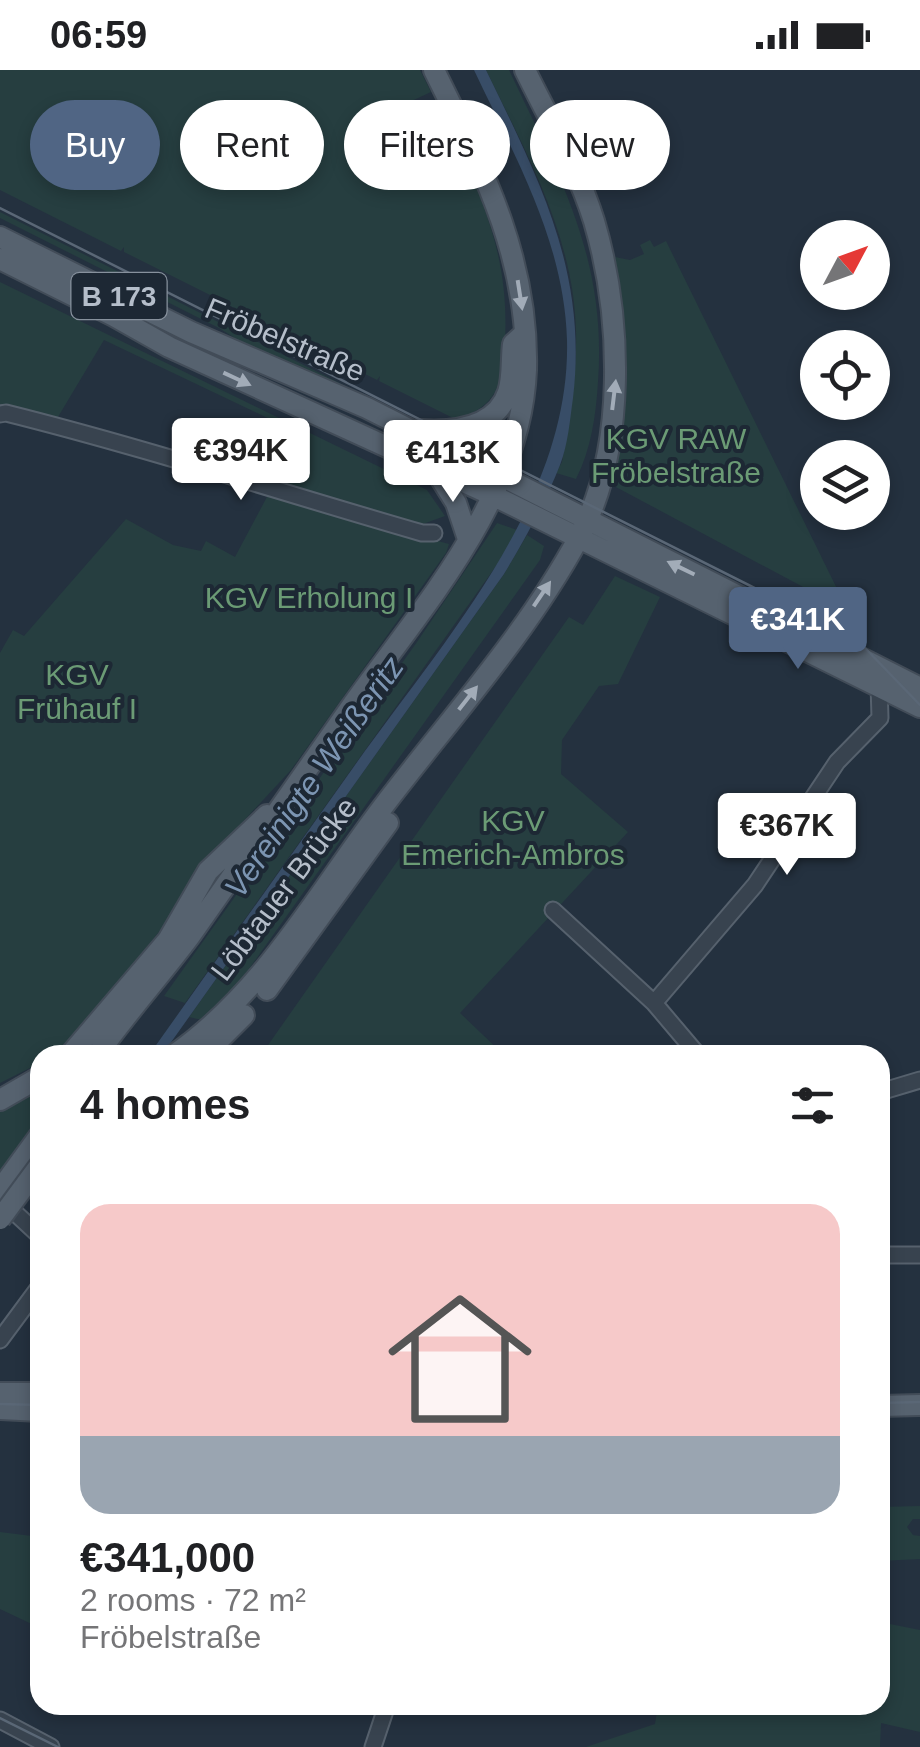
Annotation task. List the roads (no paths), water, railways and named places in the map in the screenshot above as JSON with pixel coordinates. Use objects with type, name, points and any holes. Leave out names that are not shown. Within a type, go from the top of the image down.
[{"type":"main road","name":"Löbtauer Brücke","points":[[105,1045],[188,938],[503,489],[523,403],[525,334],[514,256],[505,224],[434,70]]},
{"type":"main road","points":[[214,1045],[263,995],[410,794],[430,747],[506,649],[582,530],[607,451],[616,377],[607,281],[585,195],[525,70]]},
{"type":"main road","points":[[0,222],[218,333],[238,353]]},
{"type":"main road","name":"Fröbelstraße","points":[[0,236],[190,332],[326,389],[409,430],[503,489],[920,707]]},
{"type":"main road","name":"Fröbelstraße","points":[[0,258],[168,348],[435,470],[503,489]]},
{"type":"main road","points":[[0,274],[107,327],[168,348]]},
{"type":"main road","points":[[409,430],[446,432],[467,428],[493,413],[508,393],[513,344],[525,334]]},
{"type":"main road","points":[[435,470],[456,503],[468,538]]},
{"type":"main road","name":"Fröbelstraße","points":[[582,530],[920,688]]},
{"type":"main road","name":"Löbtauer Brücke","points":[[186,1045],[240,999],[268,968],[354,845],[430,747]]},
{"type":"main road","points":[[79,1045],[168,940],[208,872],[249,829],[281,806]]},
{"type":"main road","points":[[0,1100],[30,1083]]},
{"type":"main road","points":[[0,1190],[30,1148]]},
{"type":"main road","points":[[6,1215],[30,1180]]},
{"type":"main road","points":[[0,1393],[30,1393]]},
{"type":"main road","points":[[890,1406],[920,1405]]},
{"type":"main road","points":[[0,1409],[30,1410]]},
{"type":"street","points":[[0,414],[142,448],[290,495],[422,533],[434,533]]},
{"type":"street","points":[[654,1003],[755,885],[837,762],[880,718],[879,684]]},
{"type":"street","points":[[552,910],[654,1003],[690,1045]]},
{"type":"street","points":[[890,1089],[920,1080]]},
{"type":"street","points":[[6,1215],[30,1230]]},
{"type":"street","points":[[890,1256],[920,1255]]},
{"type":"street","points":[[0,1340],[30,1300]]},
{"type":"street","points":[[372,1747],[383,1715]]},
{"type":"street","points":[[0,1720],[51,1747]]},
{"type":"water","points":[[474,70],[486,70],[500,100],[488,100]]},
{"type":"water","points":[[510,121],[530,163],[530,189],[510,145]]},
{"type":"water","points":[[531,190],[542,190],[566,268],[576,352],[568,432],[554,479],[504,574],[169,1045],[156,1045],[462,618],[525,513],[548,457],[563,399],[567,340],[557,268]]},
{"type":"tram line","points":[[0,208],[834,628],[865,648],[920,705]]},
{"type":"tram line","points":[[890,1403],[920,1402]]},
{"type":"tram line","points":[[0,1404],[30,1405]]},
{"type":"tram line","points":[[0,1718],[58,1747]]},
{"type":"park label","name":"KGV RAW Fröbelstraße","points":[[676,456]]},
{"type":"park label","name":"KGV Erholung I","points":[[309,598]]},
{"type":"park label","name":"KGV Frühauf I","points":[[77,692]]},
{"type":"park label","name":"KGV Emerich-Ambros","points":[[513,838]]},
{"type":"water label","name":"Vereinigte Weißeritz","points":[[314,777]]}]
